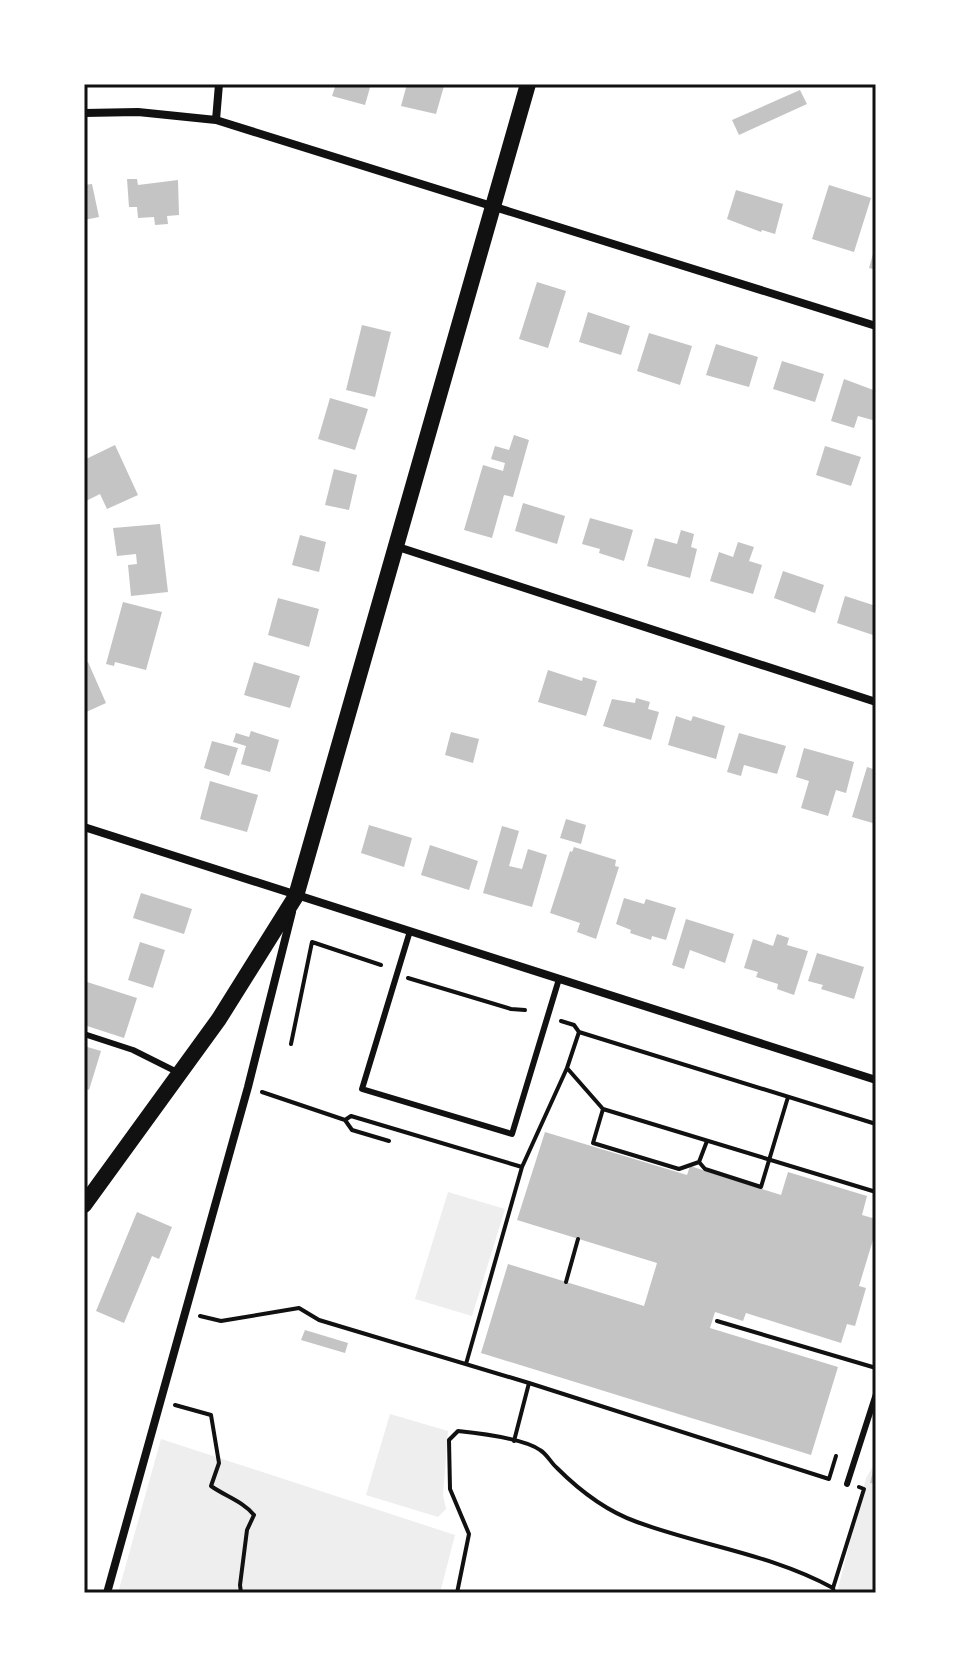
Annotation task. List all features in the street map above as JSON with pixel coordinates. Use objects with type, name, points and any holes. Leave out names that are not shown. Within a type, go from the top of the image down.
[{"type":"main road","points":[[84,1205],[219,1019],[296,896],[528,84]]},
{"type":"street","points":[[216,120],[219,84]]},
{"type":"street","points":[[84,113],[138,112],[216,120],[876,326]]},
{"type":"street","points":[[398,547],[876,702]]},
{"type":"street","points":[[84,827],[876,1080]]},
{"type":"street","points":[[107,1593],[248,1087],[296,896]]},
{"type":"lane","points":[[410,931],[362,1089],[512,1134],[559,979]]},
{"type":"lane","points":[[84,1034],[133,1050],[180,1074]]},
{"type":"lane","points":[[847,1484],[876,1394]]},
{"type":"path","points":[[291,1044],[312,942],[381,965]]},
{"type":"path","points":[[407,978],[511,1009],[525,1010]]},
{"type":"path","points":[[561,1021],[574,1025],[579,1032],[876,1124]]},
{"type":"path","points":[[466,1364],[522,1167],[567,1068],[579,1032]]},
{"type":"path","points":[[567,1068],[603,1109],[876,1192]]},
{"type":"path","points":[[248,1087],[345,1120],[352,1130],[389,1141]]},
{"type":"path","points":[[699,1162],[705,1169],[761,1187],[788,1097]]},
{"type":"path","points":[[603,1109],[593,1143],[679,1169],[699,1162],[707,1141]]},
{"type":"path","points":[[345,1120],[351,1116],[522,1167]]},
{"type":"path","points":[[566,1282],[578,1239]]},
{"type":"path","points":[[186,1312],[221,1321],[299,1308],[319,1320],[864,1489],[833,1590],[805,1573],[637,1522],[597,1502],[557,1469],[540,1449],[458,1431],[449,1440],[450,1489],[469,1534],[457,1593]]},
{"type":"path","points":[[717,1321],[876,1368]]},
{"type":"path","points":[[514,1441],[529,1383]]},
{"type":"path","points":[[161,1401],[211,1415],[219,1463],[211,1486],[231,1500],[247,1506],[254,1515],[247,1530],[241,1593]]},
{"type":"path","points":[[829,1479],[836,1456]]},
{"type":"shaded area","points":[[448,1192],[505,1209],[472,1316],[415,1299]]},
{"type":"shaded area","points":[[390,1414],[448,1431],[443,1495],[446,1509],[438,1517],[366,1495]]},
{"type":"shaded area","points":[[161,1439],[455,1535],[440,1593],[118,1593]]},
{"type":"shaded area","points":[[876,1461],[876,1593],[837,1593],[866,1478]]},
{"type":"building","points":[[336,84],[371,84],[365,105],[332,96]]},
{"type":"building","points":[[407,84],[444,86],[436,114],[401,106]]},
{"type":"building","points":[[800,90],[807,104],[739,135],[732,120]]},
{"type":"building","points":[[127,179],[137,179],[138,185],[178,180],[179,215],[167,216],[168,224],[155,225],[154,217],[138,218],[137,207],[129,207]]},
{"type":"building","points":[[92,184],[99,217],[84,220],[84,185]]},
{"type":"building","points":[[829,185],[871,198],[854,252],[812,239]]},
{"type":"building","points":[[736,190],[783,204],[775,234],[727,219]]},
{"type":"building","points":[[876,247],[876,270],[869,268]]},
{"type":"building","points":[[537,282],[566,291],[548,348],[519,339]]},
{"type":"building","points":[[588,312],[630,326],[621,355],[579,342]]},
{"type":"building","points":[[362,325],[391,332],[375,397],[346,390]]},
{"type":"building","points":[[649,333],[692,346],[680,385],[637,371]]},
{"type":"building","points":[[716,344],[758,357],[749,387],[706,375]]},
{"type":"building","points":[[782,361],[824,374],[815,402],[773,389]]},
{"type":"building","points":[[844,379],[876,391],[876,421],[858,416],[854,428],[831,421]]},
{"type":"building","points":[[330,398],[368,409],[355,450],[318,439]]},
{"type":"building","points":[[514,435],[529,440],[513,497],[504,495],[492,538],[464,530],[483,465],[503,471],[505,463],[491,459],[495,446],[509,450]]},
{"type":"building","points":[[115,445],[138,495],[107,509],[100,494],[84,502],[84,460]]},
{"type":"building","points":[[825,446],[861,457],[851,486],[816,475]]},
{"type":"building","points":[[334,469],[357,475],[349,510],[325,505]]},
{"type":"building","points":[[523,503],[565,516],[557,544],[515,531]]},
{"type":"building","points":[[590,518],[633,530],[624,561],[582,544]]},
{"type":"building","points":[[160,524],[168,592],[131,596],[128,565],[137,564],[136,554],[117,556],[113,528]]},
{"type":"building","points":[[681,530],[694,534],[691,547],[697,549],[690,578],[647,566],[655,538],[677,544]]},
{"type":"building","points":[[300,535],[326,542],[319,572],[292,565]]},
{"type":"building","points":[[738,542],[754,547],[749,561],[762,565],[753,594],[710,581],[719,552],[733,557]]},
{"type":"building","points":[[783,571],[824,585],[815,613],[774,598]]},
{"type":"building","points":[[845,596],[876,606],[876,636],[837,623]]},
{"type":"building","points":[[278,598],[319,609],[309,647],[268,635]]},
{"type":"building","points":[[123,602],[162,612],[146,670],[115,662],[114,666],[106,664]]},
{"type":"building","points":[[88,662],[106,703],[84,713],[84,664]]},
{"type":"building","points":[[254,662],[300,676],[290,708],[244,695]]},
{"type":"building","points":[[548,670],[582,681],[583,677],[597,681],[586,716],[538,702]]},
{"type":"building","points":[[636,698],[650,702],[648,709],[659,712],[651,740],[603,726],[612,699],[635,703]]},
{"type":"building","points":[[676,716],[691,721],[693,716],[725,726],[716,759],[668,745]]},
{"type":"building","points":[[251,731],[279,740],[270,772],[241,764],[246,746],[233,742],[236,733],[249,737]]},
{"type":"building","points":[[451,732],[479,739],[473,763],[445,755]]},
{"type":"building","points":[[739,733],[786,746],[777,774],[744,765],[741,776],[727,772]]},
{"type":"building","points":[[212,741],[238,748],[229,776],[204,768]]},
{"type":"building","points":[[804,748],[854,762],[846,793],[836,790],[828,816],[801,808],[809,781],[796,777]]},
{"type":"building","points":[[867,767],[876,770],[876,824],[852,817]]},
{"type":"building","points":[[210,781],[258,795],[247,832],[200,819]]},
{"type":"building","points":[[566,819],[586,825],[581,844],[560,838]]},
{"type":"building","points":[[369,825],[412,838],[404,867],[361,853]]},
{"type":"building","points":[[502,826],[519,831],[509,866],[522,869],[528,849],[547,855],[532,907],[483,893]]},
{"type":"building","points":[[430,845],[478,861],[469,890],[421,875]]},
{"type":"building","points":[[574,847],[616,860],[615,866],[619,867],[596,939],[577,932],[580,923],[550,913]]},
{"type":"building","points":[[141,893],[192,909],[184,934],[133,918]]},
{"type":"building","points":[[624,898],[644,904],[646,899],[676,908],[666,940],[652,936],[651,940],[616,924]]},
{"type":"building","points":[[686,919],[734,934],[725,963],[690,950],[684,969],[672,965]]},
{"type":"building","points":[[777,934],[789,938],[787,945],[808,951],[794,995],[777,989],[778,984],[756,977],[758,972],[744,968],[753,939],[773,946]]},
{"type":"building","points":[[140,942],[165,950],[153,988],[128,980]]},
{"type":"building","points":[[817,953],[864,967],[854,999],[821,989],[823,985],[808,981]]},
{"type":"building","points":[[84,981],[137,998],[124,1038],[84,1025]]},
{"type":"building","points":[[84,1046],[101,1051],[89,1090],[84,1088]]},
{"type":"building","points":[[545,1132],[687,1175],[690,1166],[781,1195],[788,1172],[867,1196],[862,1215],[876,1219],[876,1230],[859,1286],[866,1288],[855,1326],[847,1324],[841,1343],[746,1313],[743,1321],[715,1312],[710,1328],[838,1367],[811,1455],[481,1353],[508,1264],[644,1306],[657,1263],[517,1220]]},
{"type":"building","points":[[137,1212],[172,1227],[159,1259],[152,1256],[124,1323],[96,1311]]},
{"type":"building","points":[[305,1330],[348,1343],[345,1353],[301,1340]]},
{"type":"building","points":[[876,1463],[876,1484],[870,1483]]}]
